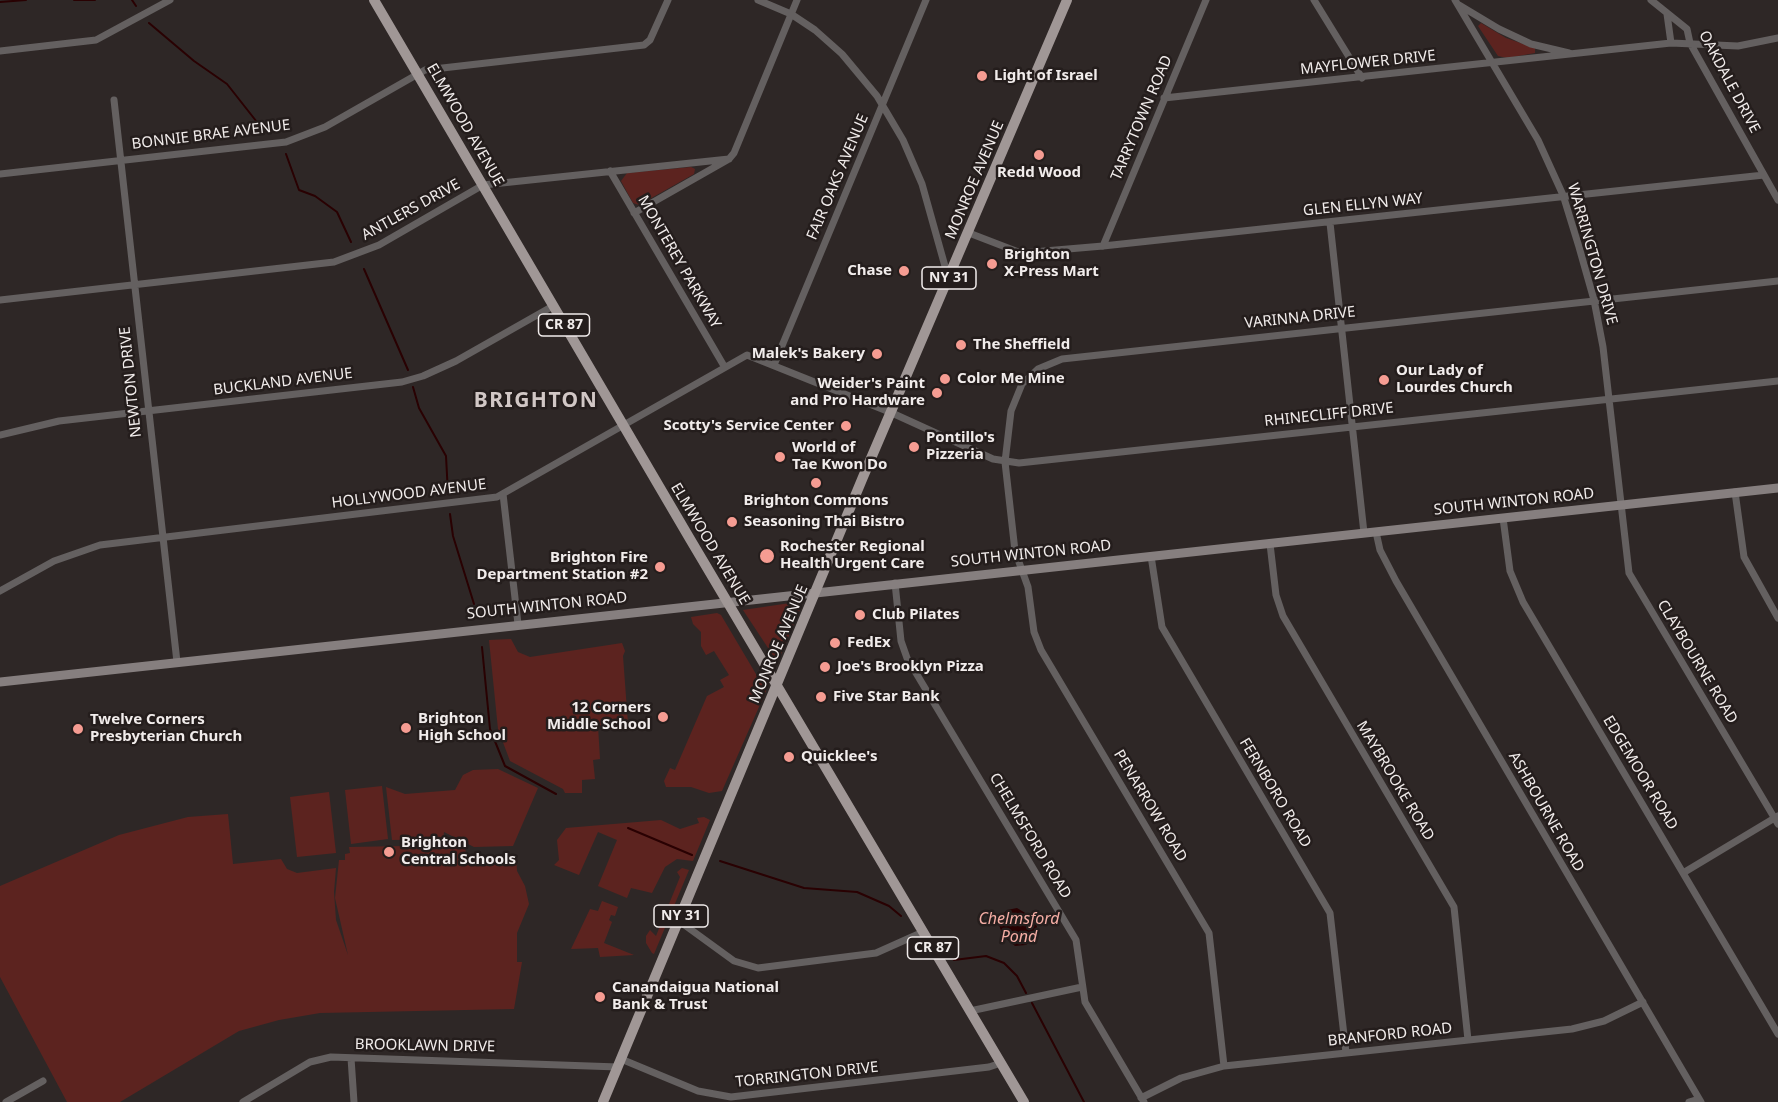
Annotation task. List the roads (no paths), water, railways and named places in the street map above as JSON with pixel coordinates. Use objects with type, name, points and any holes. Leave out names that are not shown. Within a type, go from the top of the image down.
[{"type":"main road","name":"ELMWOOD AVENUE","points":[[374,0],[726,602],[778,685],[1024,1102]]},
{"type":"main road","name":"MONROE AVENUE","points":[[603,1102],[1067,0]]},
{"type":"main road","name":"SOUTH WINTON ROAD","points":[[0,682],[1778,488]]},
{"type":"street","points":[[0,51],[96,40],[170,0]]},
{"type":"street","name":"BONNIE BRAE AVENUE","points":[[0,174],[274,144],[325,127],[425,70],[639,47],[650,40],[668,0]]},
{"type":"street","points":[[758,0],[791,14],[815,30],[842,54],[883,105],[903,140],[922,184],[948,280]]},
{"type":"street","points":[[634,213],[729,159],[734,153],[797,0]]},
{"type":"street","name":"FAIR OAKS AVENUE","points":[[774,365],[926,0]]},
{"type":"street","name":"TARRYTOWN ROAD","points":[[1103,246],[1206,0]]},
{"type":"street","points":[[1314,0],[1362,78]]},
{"type":"street","name":"OAKDALE DRIVE","points":[[1651,0],[1687,29],[1690,43],[1778,200]]},
{"type":"street","name":"MAYFLOWER DRIVE","points":[[1456,2],[1499,29],[1531,44],[1575,54]]},
{"type":"street","name":"WARRINGTON DRIVE","points":[[1456,2],[1529,124],[1563,195],[1594,300],[1609,399],[1620,505]]},
{"type":"street","points":[[1667,14],[1671,43]]},
{"type":"street","name":"MAYFLOWER DRIVE","points":[[1164,98],[1671,43],[1738,46],[1778,38]]},
{"type":"street","name":"NEWTON DRIVE","points":[[114,100],[177,662]]},
{"type":"street","name":"ANTLERS DRIVE","points":[[0,300],[305,266],[357,255],[483,185],[729,159]]},
{"type":"street","name":"MONTEREY PARKWAY","points":[[610,171],[724,366]]},
{"type":"street","name":"GLEN ELLYN WAY","points":[[969,233],[1019,253],[1330,223],[1563,195],[1764,176]]},
{"type":"street","points":[[1330,223],[1364,533]]},
{"type":"street","name":"VARINNA DRIVE","points":[[1021,570],[1015,550],[1005,462],[1011,411],[1019,390],[1031,374],[1051,362],[1341,327],[1778,280]]},
{"type":"street","name":"BUCKLAND AVENUE","points":[[0,435],[51,422],[402,381],[423,376],[456,361],[553,306]]},
{"type":"street","name":"HOLLYWOOD AVENUE","points":[[0,591],[43,566],[79,550],[116,542],[489,499],[503,494],[724,366],[747,355],[892,413]]},
{"type":"street","name":"RHINECLIFF DRIVE","points":[[892,413],[1005,462],[1019,463],[1778,381]]},
{"type":"street","points":[[1735,492],[1744,556],[1778,618]]},
{"type":"street","points":[[503,494],[518,624]]},
{"type":"street","name":"CLAYBOURNE ROAD","points":[[1620,505],[1629,573],[1777,819]]},
{"type":"street","name":"EDGEMOOR ROAD","points":[[1503,518],[1510,571],[1519,595],[1778,1034]]},
{"type":"street","name":"ASHBOURNE ROAD","points":[[1376,532],[1380,550],[1396,581],[1700,1100]]},
{"type":"street","name":"MAYBROOKE ROAD","points":[[1269,544],[1276,596],[1288,626],[1454,907],[1468,1040]]},
{"type":"street","name":"FERNBORO ROAD","points":[[1151,556],[1162,627],[1330,913],[1346,1053]]},
{"type":"street","name":"PENARROW ROAD","points":[[1021,570],[1028,587],[1034,632],[1041,650],[1209,933],[1224,1066]]},
{"type":"street","name":"CHELMSFORD ROAD","points":[[895,583],[901,640],[907,658],[1076,940],[1082,987],[1089,1009],[1143,1100]]},
{"type":"street","points":[[1683,873],[1777,819]]},
{"type":"street","points":[[679,921],[734,962],[758,968],[876,953],[923,932]]},
{"type":"street","points":[[970,1011],[1082,987]]},
{"type":"street","name":"BRANFORD ROAD","points":[[1143,1100],[1181,1078],[1224,1066],[1572,1029],[1604,1021],[1643,1002]]},
{"type":"street","name":"BROOKLAWN DRIVE","points":[[243,1102],[310,1062],[331,1057],[619,1063]]},
{"type":"street","points":[[351,1058],[354,1102]]},
{"type":"street","name":"TORRINGTON DRIVE","points":[[619,1063],[706,1094],[731,1097],[989,1067],[1001,1063]]},
{"type":"street","points":[[6,1102],[43,1081]]},
{"type":"street","points":[[1689,1102],[1700,1100]]},
{"type":"water","name":"Chelmsford Pond","points":[[1017,908],[1032,917],[1037,926],[1035,937],[1026,945],[1015,946],[1003,936],[999,925],[1000,917],[1007,910]]},
{"type":"waterway","points":[[0,2],[26,0]]},
{"type":"waterway","points":[[74,0],[95,0]]},
{"type":"waterway","points":[[132,0],[136,6]]},
{"type":"waterway","points":[[149,23],[194,61],[227,84],[264,131]]},
{"type":"waterway","points":[[286,154],[299,190],[315,196],[337,212],[351,242]]},
{"type":"waterway","points":[[364,269],[408,370]]},
{"type":"waterway","points":[[413,387],[419,408],[446,456],[448,494]]},
{"type":"waterway","points":[[450,514],[453,536],[474,604]]},
{"type":"waterway","points":[[482,647],[490,729],[505,766],[556,794]]},
{"type":"waterway","points":[[628,828],[692,855]]},
{"type":"waterway","points":[[720,861],[804,888],[857,892],[889,906],[901,916]]},
{"type":"waterway","points":[[940,948],[954,960],[986,956],[1004,963],[1017,976],[1026,993]]},
{"type":"waterway","points":[[1032,1003],[1084,1102]]},
{"type":"place","name":"Light of Israel","points":[[982,76]]},
{"type":"place","name":"Redd Wood","points":[[1039,155]]},
{"type":"place","name":"Brighton X-Press Mart","points":[[992,264]]},
{"type":"place","name":"Chase","points":[[904,271]]},
{"type":"place","name":"The Sheffield","points":[[961,345]]},
{"type":"place","name":"Malek's Bakery","points":[[877,354]]},
{"type":"place","name":"Color Me Mine","points":[[945,379]]},
{"type":"place","name":"Our Lady of Lourdes Church","points":[[1384,380]]},
{"type":"place","name":"Weider's Paint and Pro Hardware","points":[[937,393]]},
{"type":"place","name":"Scotty's Service Center","points":[[846,426]]},
{"type":"place","name":"Pontillo's Pizzeria","points":[[914,447]]},
{"type":"place","name":"World of Tae Kwon Do","points":[[780,457]]},
{"type":"place","name":"Brighton Commons","points":[[816,483]]},
{"type":"place","name":"Seasoning Thai Bistro","points":[[732,522]]},
{"type":"place","name":"Rochester Regional Health Urgent Care","points":[[767,556]]},
{"type":"place","name":"Brighton Fire Department Station #2","points":[[660,567]]},
{"type":"place","name":"Club Pilates","points":[[860,615]]},
{"type":"place","name":"FedEx","points":[[835,643]]},
{"type":"place","name":"Joe's Brooklyn Pizza","points":[[825,667]]},
{"type":"place","name":"Five Star Bank","points":[[821,697]]},
{"type":"place","name":"12 Corners Middle School","points":[[663,717]]},
{"type":"place","name":"Brighton High School","points":[[406,728]]},
{"type":"place","name":"Twelve Corners Presbyterian Church","points":[[78,729]]},
{"type":"place","name":"Quicklee's","points":[[789,757]]},
{"type":"place","name":"Brighton Central Schools","points":[[389,852]]},
{"type":"place","name":"Canandaigua National Bank & Trust","points":[[600,997]]},
{"type":"district","name":"BRIGHTON","points":[[536,401]]}]
